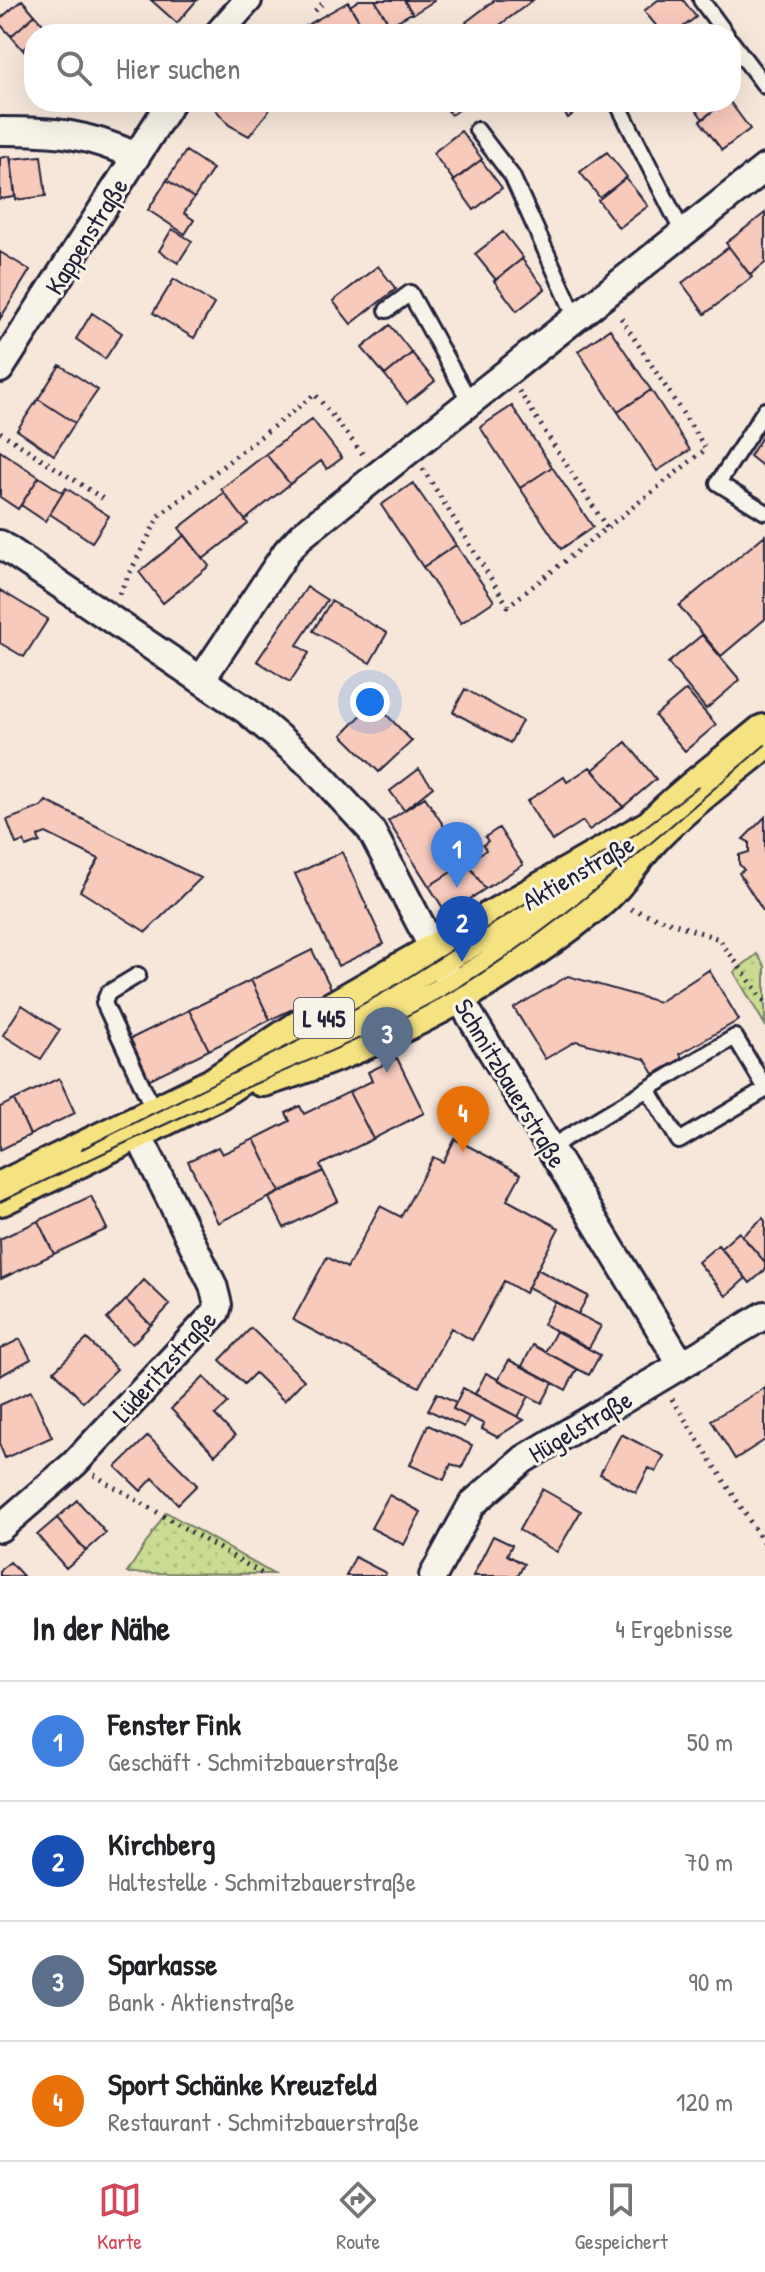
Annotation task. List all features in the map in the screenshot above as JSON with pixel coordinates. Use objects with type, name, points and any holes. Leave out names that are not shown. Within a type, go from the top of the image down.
[{"type":"main road","name":"Aktienstraße","points":[[215,1089],[304,1062],[457,994],[510,962],[597,897],[654,830],[765,736]]},
{"type":"main road","name":"Aktienstraße","points":[[0,1194],[215,1089],[301,1032],[654,830]]},
{"type":"street","points":[[227,24],[248,0]]},
{"type":"street","name":"Kappenstraße","points":[[0,369],[165,112]]},
{"type":"street","points":[[0,131],[45,131],[96,138],[136,156]]},
{"type":"street","points":[[201,680],[287,551],[410,448],[765,168]]},
{"type":"street","name":"Schmitzbauerstraße","points":[[0,544],[281,738],[355,808],[388,855],[457,994],[549,1148],[670,1371]]},
{"type":"street","name":"Lüderitzstraße","points":[[0,1528],[74,1464],[216,1312],[218,1305],[207,1271],[146,1123]]},
{"type":"street","name":"Hügelstraße","points":[[433,1576],[472,1504],[524,1459],[765,1315]]},
{"type":"lane","points":[[701,0],[719,24]]},
{"type":"lane","points":[[741,54],[765,86]]},
{"type":"lane","points":[[622,112],[683,233]]},
{"type":"lane","points":[[477,130],[512,176],[576,318]]},
{"type":"lane","points":[[387,310],[410,293],[470,402]]},
{"type":"lane","points":[[765,410],[718,483],[765,512]]},
{"type":"lane","points":[[138,975],[108,993],[104,1003],[146,1123]]},
{"type":"lane","points":[[549,1148],[735,1037],[765,1088],[679,1141],[648,1089]]},
{"type":"path","points":[[315,11],[326,0]]},
{"type":"path","points":[[410,448],[508,606],[706,449],[605,294]]},
{"type":"path","points":[[508,373],[607,528]]},
{"type":"path","points":[[107,617],[159,516],[315,394],[349,436]]},
{"type":"path","points":[[0,432],[105,500]]},
{"type":"path","points":[[597,897],[719,939],[765,1002]]},
{"type":"path","points":[[670,1371],[765,1545]]},
{"type":"path","points":[[74,1464],[266,1576]]},
{"type":"green space","points":[[757,954],[765,966],[765,1025],[734,972]]},
{"type":"green space","points":[[166,1512],[273,1574],[127,1573]]},
{"type":"building","points":[[22,0],[35,15],[11,36],[0,24],[0,19]]},
{"type":"building","points":[[151,0],[197,0],[177,23]]},
{"type":"building","points":[[359,0],[375,0],[389,24],[361,24],[350,6]]},
{"type":"building","points":[[375,0],[404,0],[412,13],[389,24]]},
{"type":"building","points":[[404,0],[434,0],[434,1],[413,14]]},
{"type":"building","points":[[495,0],[533,0],[501,24],[466,22]]},
{"type":"building","points":[[658,0],[683,0],[696,17],[687,24],[655,24],[644,11]]},
{"type":"building","points":[[348,2],[361,24],[309,24]]},
{"type":"building","points":[[35,15],[43,24],[25,24]]},
{"type":"building","points":[[24,25],[24,49],[23,50],[11,36]]},
{"type":"building","points":[[218,112],[268,112],[249,136],[229,125]]},
{"type":"building","points":[[698,112],[712,112],[703,119]]},
{"type":"building","points":[[711,112],[737,112],[750,129],[722,150],[700,121]]},
{"type":"building","points":[[461,131],[482,159],[454,181],[433,153]]},
{"type":"building","points":[[186,151],[213,169],[194,198],[167,180]]},
{"type":"building","points":[[607,152],[627,177],[600,198],[580,172]]},
{"type":"building","points":[[10,156],[15,197],[0,199],[0,158]]},
{"type":"building","points":[[41,156],[46,196],[16,200],[11,159]]},
{"type":"building","points":[[481,160],[502,188],[474,210],[453,181]]},
{"type":"building","points":[[626,178],[648,206],[619,228],[598,200]]},
{"type":"building","points":[[167,180],[194,198],[184,213],[194,220],[185,234],[148,210]]},
{"type":"building","points":[[765,213],[765,263],[750,275],[726,243]]},
{"type":"building","points":[[172,229],[192,241],[178,263],[159,251]]},
{"type":"building","points":[[503,232],[523,258],[496,280],[475,254]]},
{"type":"building","points":[[729,247],[752,277],[705,314],[682,283]]},
{"type":"building","points":[[0,252],[30,270],[0,319]]},
{"type":"building","points":[[522,259],[545,289],[517,311],[494,281]]},
{"type":"building","points":[[378,266],[396,289],[351,324],[333,301]]},
{"type":"building","points":[[174,279],[214,304],[194,338],[153,313]]},
{"type":"building","points":[[92,313],[122,333],[105,359],[76,339]]},
{"type":"building","points":[[390,325],[412,353],[385,375],[362,348]]},
{"type":"building","points":[[610,329],[651,390],[618,412],[578,351]]},
{"type":"building","points":[[412,353],[435,381],[407,403],[385,375]]},
{"type":"building","points":[[60,365],[98,390],[75,423],[38,399]]},
{"type":"building","points":[[651,390],[690,450],[657,471],[618,412]]},
{"type":"building","points":[[38,399],[75,423],[54,455],[17,430]]},
{"type":"building","points":[[512,406],[552,467],[520,488],[480,427]]},
{"type":"building","points":[[312,419],[342,458],[327,469],[321,461],[290,484],[266,454]]},
{"type":"building","points":[[765,432],[765,468],[750,456]]},
{"type":"building","points":[[0,451],[39,477],[18,509],[0,497]]},
{"type":"building","points":[[266,454],[290,484],[245,520],[221,489]]},
{"type":"building","points":[[552,467],[593,527],[561,549],[520,488]]},
{"type":"building","points":[[39,477],[63,493],[45,521],[21,505]]},
{"type":"building","points":[[413,483],[456,545],[423,567],[381,505]]},
{"type":"building","points":[[66,488],[109,516],[92,542],[50,514]]},
{"type":"building","points":[[224,493],[248,524],[203,559],[179,528]]},
{"type":"building","points":[[185,535],[209,566],[163,603],[139,572]]},
{"type":"building","points":[[765,535],[765,619],[721,656],[679,606]]},
{"type":"building","points":[[456,545],[494,601],[461,623],[423,567]]},
{"type":"building","points":[[307,587],[327,600],[297,645],[309,653],[290,682],[257,661]]},
{"type":"building","points":[[0,590],[48,619],[24,657],[0,643]]},
{"type":"building","points":[[331,601],[387,633],[370,663],[313,631]]},
{"type":"building","points":[[702,635],[740,680],[706,709],[668,663]]},
{"type":"building","points":[[465,689],[522,721],[510,743],[453,712]]},
{"type":"building","points":[[686,690],[716,725],[685,751],[655,716]]},
{"type":"building","points":[[374,702],[412,741],[379,772],[342,735]]},
{"type":"building","points":[[626,742],[656,779],[623,807],[593,770]]},
{"type":"building","points":[[590,767],[623,807],[589,830],[583,821],[552,841],[527,801],[564,777],[567,782]]},
{"type":"building","points":[[419,769],[433,787],[404,810],[390,791]]},
{"type":"building","points":[[425,797],[467,862],[429,886],[388,821]]},
{"type":"building","points":[[46,801],[201,878],[146,932],[80,891],[99,859],[46,833],[38,836],[40,842],[26,847],[24,841],[16,844],[7,820],[41,807]]},
{"type":"building","points":[[765,817],[765,914],[739,873],[744,870],[739,864],[739,855],[749,852],[749,842],[743,839]]},
{"type":"building","points":[[499,828],[523,865],[485,889],[467,862],[486,850],[483,845],[488,841],[485,837]]},
{"type":"building","points":[[342,852],[384,944],[338,966],[295,874]]},
{"type":"building","points":[[467,862],[485,889],[447,914],[429,886]]},
{"type":"building","points":[[312,950],[332,990],[270,1020],[251,980]]},
{"type":"building","points":[[709,970],[739,1020],[680,1054],[682,1058],[654,1074],[645,1059],[576,1041],[545,1059],[514,1008],[568,976],[659,1002]]},
{"type":"building","points":[[251,980],[270,1020],[209,1050],[189,1010]]},
{"type":"building","points":[[22,1005],[60,1030],[41,1059],[3,1035]]},
{"type":"building","points":[[189,1010],[209,1050],[148,1080],[128,1040]]},
{"type":"building","points":[[397,1058],[424,1113],[373,1139],[349,1092],[372,1081],[368,1072]]},
{"type":"building","points":[[59,1078],[75,1113],[30,1135],[14,1100]]},
{"type":"building","points":[[349,1092],[373,1139],[320,1165],[323,1171],[280,1192],[254,1139],[290,1121],[286,1113],[300,1106],[304,1114]]},
{"type":"building","points":[[14,1100],[30,1135],[0,1150],[0,1107]]},
{"type":"building","points":[[254,1139],[280,1192],[218,1223],[188,1161],[218,1147],[222,1154]]},
{"type":"building","points":[[455,1139],[521,1174],[507,1200],[559,1228],[525,1293],[504,1281],[472,1340],[451,1328],[419,1387],[293,1320],[327,1257],[347,1268],[380,1206],[401,1217],[433,1157],[443,1162]]},
{"type":"building","points":[[323,1171],[338,1201],[284,1228],[269,1198]]},
{"type":"building","points":[[91,1196],[107,1229],[54,1254],[38,1221]]},
{"type":"building","points":[[763,1218],[765,1221],[765,1262],[742,1236]]},
{"type":"building","points":[[38,1221],[54,1254],[1,1279],[0,1239]]},
{"type":"building","points":[[739,1232],[765,1262],[765,1270],[750,1283],[721,1248]]},
{"type":"building","points":[[718,1245],[746,1278],[726,1296],[698,1262]]},
{"type":"building","points":[[537,1269],[588,1296],[578,1314],[528,1287]]},
{"type":"building","points":[[144,1280],[170,1305],[151,1325],[126,1300]]},
{"type":"building","points":[[126,1300],[151,1325],[132,1344],[107,1319]]},
{"type":"building","points":[[555,1302],[601,1326],[589,1348],[543,1324]]},
{"type":"building","points":[[251,1328],[304,1380],[284,1401],[255,1373],[244,1384],[220,1360]]},
{"type":"building","points":[[556,1331],[600,1355],[589,1375],[545,1352]]},
{"type":"building","points":[[20,1339],[31,1359],[0,1376],[0,1349]]},
{"type":"building","points":[[87,1339],[117,1369],[83,1402],[54,1371]]},
{"type":"building","points":[[533,1345],[577,1369],[566,1390],[522,1366]]},
{"type":"building","points":[[509,1360],[553,1383],[542,1403],[498,1380]]},
{"type":"building","points":[[486,1373],[529,1396],[518,1417],[475,1394]]},
{"type":"building","points":[[204,1377],[228,1403],[215,1415],[235,1436],[215,1455],[171,1409]]},
{"type":"building","points":[[463,1388],[524,1420],[497,1437],[482,1429],[484,1424],[453,1409]]},
{"type":"building","points":[[765,1388],[765,1440],[735,1459],[711,1420]]},
{"type":"building","points":[[31,1391],[52,1437],[5,1458],[0,1446],[0,1405]]},
{"type":"building","points":[[437,1393],[456,1402],[453,1409],[469,1417],[464,1427],[428,1410]]},
{"type":"building","points":[[428,1425],[472,1445],[462,1468],[451,1464],[444,1480],[410,1465]]},
{"type":"building","points":[[621,1434],[664,1456],[656,1472],[649,1468],[636,1493],[600,1474]]},
{"type":"building","points":[[148,1436],[197,1485],[178,1504],[153,1478],[141,1491],[116,1467]]},
{"type":"building","points":[[542,1489],[581,1511],[557,1552],[519,1530]]},
{"type":"building","points":[[389,1495],[421,1512],[404,1545],[371,1528]]},
{"type":"building","points":[[77,1500],[106,1533],[86,1551],[57,1518]]},
{"type":"building","points":[[57,1518],[86,1551],[66,1568],[37,1535]]},
{"type":"building","points":[[493,1536],[512,1545],[507,1555],[524,1564],[518,1576],[473,1576]]},
{"type":"building","points":[[355,1557],[386,1573],[385,1576],[346,1576]]},
{"type":"building","points":[[10,1562],[23,1576],[0,1576],[0,1570]]},
{"type":"tram line","points":[[0,1202],[384,1027],[456,989],[577,905],[765,745]]},
{"type":"tram line","points":[[82,1149],[296,1042],[393,987],[637,833],[698,787]]},
{"type":"place","name":"Fenster Fink","points":[[457,888]]},
{"type":"place","name":"Kirchberg","points":[[462,962]]},
{"type":"place","name":"Sparkasse","points":[[387,1073]]},
{"type":"place","name":"Sport Schänke Kreuzfeld","points":[[463,1152]]}]
